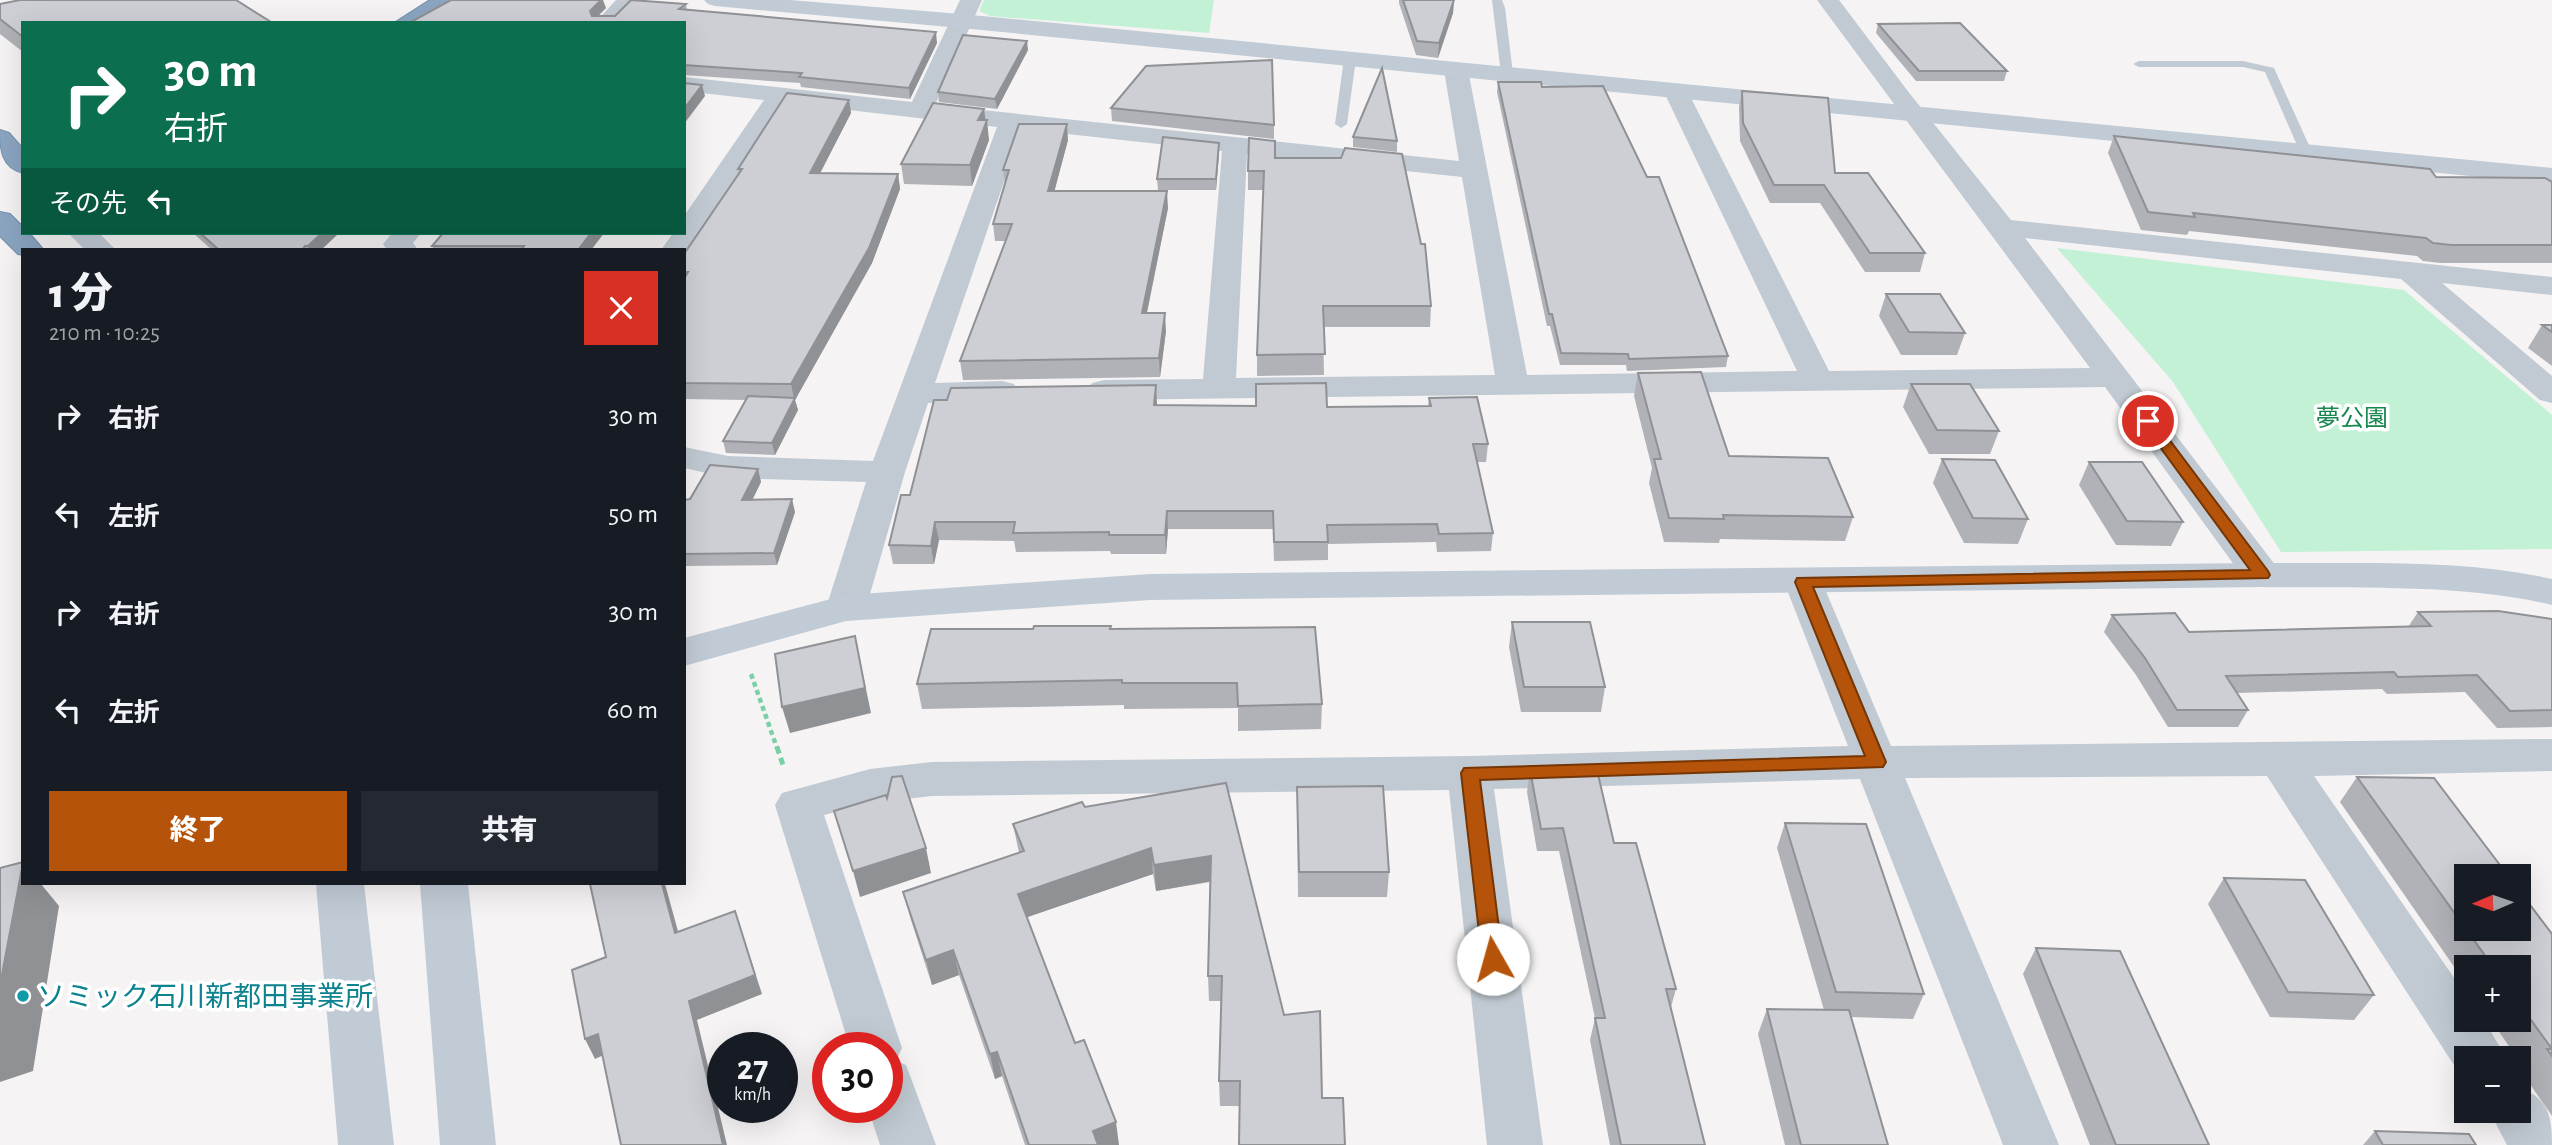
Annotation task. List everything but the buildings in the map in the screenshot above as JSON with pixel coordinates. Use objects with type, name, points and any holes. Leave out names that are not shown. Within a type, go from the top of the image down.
[{"type":"highway","points":[[409,21],[446,0]]},
{"type":"highway","points":[[0,138],[21,163]]},
{"type":"highway","points":[[0,220],[31,247]]},
{"type":"highway","points":[[0,265],[21,253]]},
{"type":"street","points":[[608,21],[628,0]]},
{"type":"street","points":[[715,0],[966,10],[1350,60],[2548,177]]},
{"type":"street","points":[[1828,0],[2003,227],[2262,575]]},
{"type":"street","points":[[921,110],[966,10]]},
{"type":"street","points":[[1457,70],[1513,385]]},
{"type":"street","points":[[686,84],[1474,170]]},
{"type":"street","points":[[1676,92],[1818,380]]},
{"type":"street","points":[[686,234],[780,95]]},
{"type":"street","points":[[846,608],[887,471],[1012,121]]},
{"type":"street","points":[[1219,388],[1235,145]]},
{"type":"street","points":[[2003,227],[2552,286]]},
{"type":"street","points":[[84,235],[100,248]]},
{"type":"street","points":[[402,248],[397,244],[405,235]]},
{"type":"street","points":[[2410,271],[2552,393]]},
{"type":"street","points":[[1068,390],[2115,377]]},
{"type":"street","points":[[917,393],[1027,391]]},
{"type":"street","points":[[686,457],[728,467],[887,471]]},
{"type":"street","points":[[686,651],[846,608],[1150,587],[2262,575],[2434,578],[2526,586],[2552,592]]},
{"type":"street","points":[[1803,582],[2031,1145]]},
{"type":"street","points":[[871,1032],[798,806],[870,786],[932,779],[1470,773],[1877,762],[2279,760],[2552,755]]},
{"type":"street","points":[[2279,760],[2471,1046]]},
{"type":"street","points":[[1470,773],[1515,1145]]},
{"type":"street","points":[[340,885],[366,1145]]},
{"type":"street","points":[[444,885],[468,1145]]},
{"type":"street","points":[[901,1123],[908,1145]]},
{"type":"street","points":[[2524,1123],[2538,1145]]},
{"type":"lane","points":[[1496,0],[1500,8],[1507,74]]},
{"type":"lane","points":[[1341,124],[1350,60]]},
{"type":"lane","points":[[2139,64],[2268,64],[2306,152]]},
{"type":"path","points":[[737,637],[798,806]]},
{"type":"green space","points":[[984,0],[1214,0],[1209,33],[990,16],[979,11]]},
{"type":"green space","name":"夢公園","points":[[2057,248],[2404,290],[2552,415],[2552,549],[2281,552],[2173,382]]},
{"type":"place","name":"ソミック石川新都田事業所","points":[[23,996]]},
{"type":"route","points":[[1493,959],[1470,773],[1877,762],[1803,582],[2262,575],[2148,421]]}]
